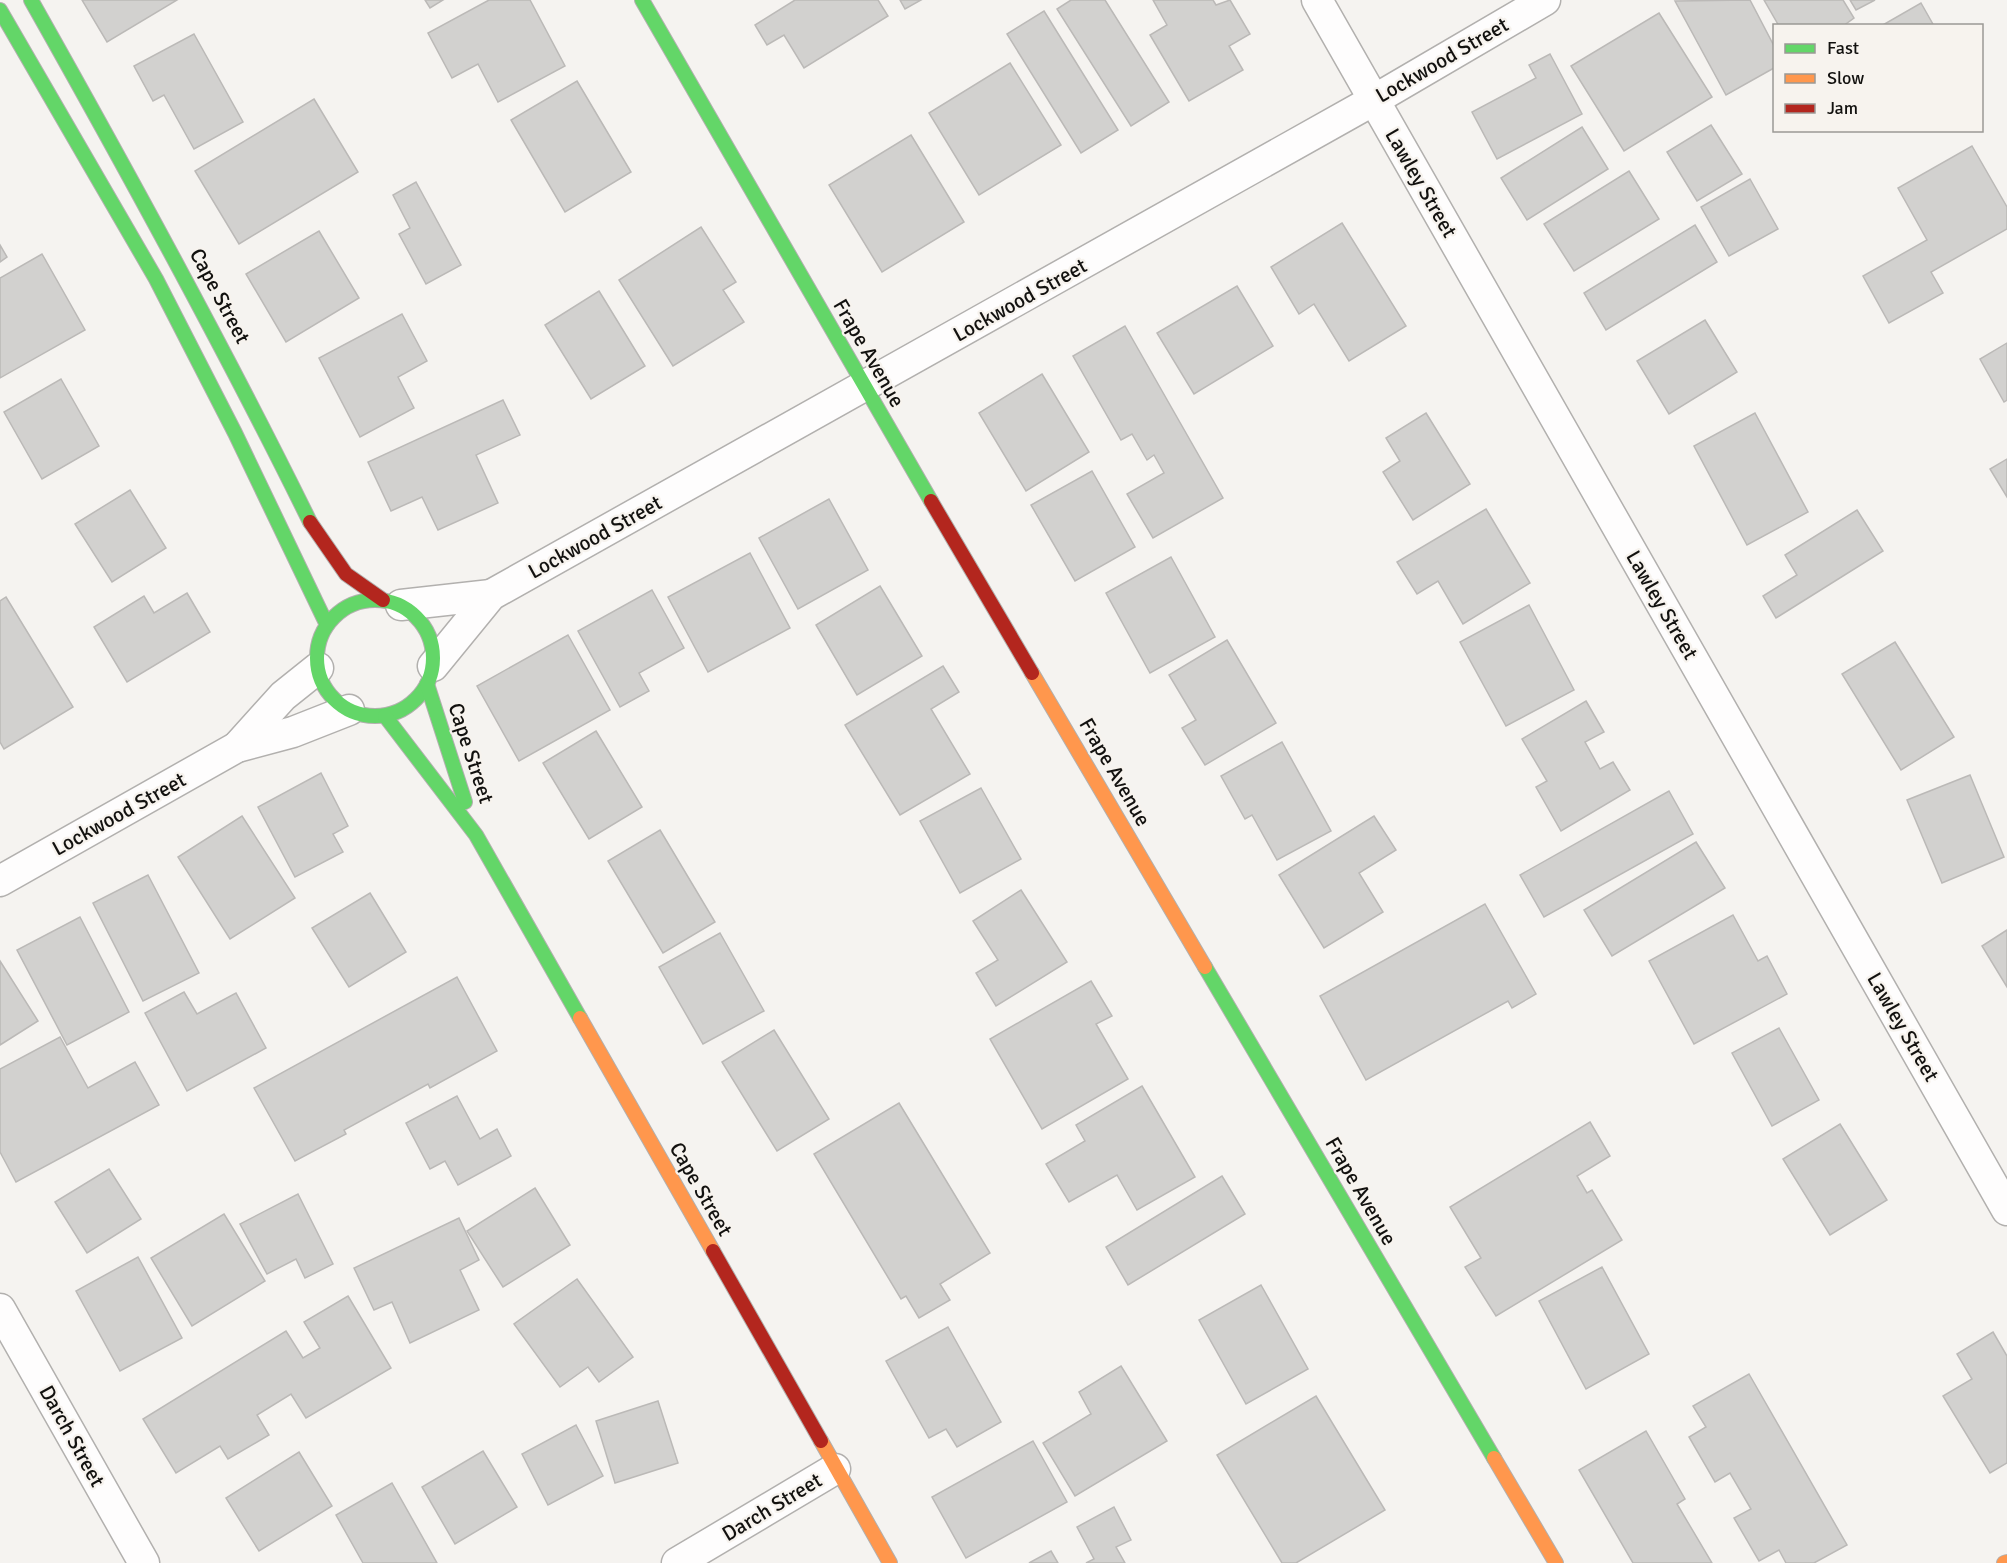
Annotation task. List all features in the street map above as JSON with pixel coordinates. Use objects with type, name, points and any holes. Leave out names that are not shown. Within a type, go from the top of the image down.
[{"type":"street","name":"Cape Street","points":[[31,0],[156,220],[246,392],[315,534],[346,574],[392,603]]},
{"type":"street","name":"Frape Avenue","points":[[642,0],[864,388],[1556,1563]]},
{"type":"street","name":"Lawley Street","points":[[1317,0],[2007,1210]]},
{"type":"street","name":"Lockwood Street","points":[[430,675],[491,595],[864,388],[1374,100],[1545,0]]},
{"type":"street","points":[[0,10],[156,279],[235,433],[327,625]]},
{"type":"street","name":"Lockwood Street","points":[[392,603],[491,595]]},
{"type":"street","points":[[365,600],[392,603],[416,615],[427,631],[433,648],[430,675],[417,699],[403,710],[385,716],[366,716],[349,710],[334,700],[324,685],[318,668],[318,650],[327,625],[347,606],[365,600]]},
{"type":"street","name":"Lockwood Street","points":[[237,747],[283,696],[318,668]]},
{"type":"street","name":"Cape Street","points":[[430,675],[476,835]]},
{"type":"street","name":"Lockwood Street","points":[[0,881],[237,747],[293,732],[349,710]]},
{"type":"street","name":"Cape Street","points":[[385,716],[476,835],[890,1563]]},
{"type":"street","name":"Darch Street","points":[[0,1309],[144,1563]]},
{"type":"street","name":"Darch Street","points":[[677,1563],[836,1468]]},
{"type":"building","points":[[82,0],[177,0],[107,42]]},
{"type":"building","points":[[425,0],[443,0],[430,8]]},
{"type":"building","points":[[489,0],[530,0],[565,66],[498,102],[478,64],[452,78],[428,33]]},
{"type":"building","points":[[795,0],[878,0],[888,16],[804,68],[784,35],[767,45],[755,25]]},
{"type":"building","points":[[900,0],[921,0],[905,9]]},
{"type":"building","points":[[1071,0],[1105,0],[1169,102],[1131,126],[1057,9]]},
{"type":"building","points":[[1153,0],[1213,0],[1216,5],[1230,0],[1250,34],[1229,46],[1243,70],[1189,101],[1150,35],[1167,25]]},
{"type":"building","points":[[1750,0],[1773,44],[1773,69],[1726,95],[1675,1]]},
{"type":"building","points":[[1764,0],[1843,0],[1854,18],[1846,24],[1778,24]]},
{"type":"building","points":[[1850,0],[1875,0],[1856,10]]},
{"type":"building","points":[[1921,3],[1933,24],[1884,24]]},
{"type":"building","points":[[1044,11],[1118,130],[1081,153],[1007,34]]},
{"type":"building","points":[[1659,13],[1712,97],[1624,151],[1571,66]]},
{"type":"building","points":[[194,34],[243,122],[194,149],[164,95],[153,101],[134,66]]},
{"type":"building","points":[[1550,54],[1582,114],[1497,159],[1472,112],[1536,78],[1529,65]]},
{"type":"building","points":[[1010,63],[1061,145],[979,195],[929,113]]},
{"type":"building","points":[[577,81],[631,172],[565,212],[511,120]]},
{"type":"building","points":[[314,99],[358,172],[239,244],[195,171]]},
{"type":"building","points":[[1711,125],[1742,174],[1697,201],[1667,152]]},
{"type":"building","points":[[1582,127],[1608,169],[1527,220],[1501,178]]},
{"type":"building","points":[[911,135],[964,222],[882,272],[829,185]]},
{"type":"building","points":[[1972,146],[2007,207],[2007,229],[1931,272],[1943,293],[1889,323],[1863,276],[1927,240],[1898,188]]},
{"type":"building","points":[[1629,171],[1659,219],[1574,271],[1544,224]]},
{"type":"building","points":[[1750,179],[1778,229],[1729,256],[1701,207]]},
{"type":"building","points":[[416,182],[461,265],[426,284],[399,234],[410,228],[393,195]]},
{"type":"building","points":[[1342,223],[1406,326],[1349,361],[1314,304],[1299,314],[1271,267]]},
{"type":"building","points":[[1695,225],[1717,262],[1606,330],[1584,293]]},
{"type":"building","points":[[701,227],[736,282],[723,290],[744,322],[673,366],[619,280]]},
{"type":"building","points":[[319,231],[359,298],[286,342],[246,274]]},
{"type":"building","points":[[0,245],[7,257],[0,262]]},
{"type":"building","points":[[42,254],[85,330],[0,378],[0,278]]},
{"type":"building","points":[[1237,286],[1273,346],[1194,394],[1157,333]]},
{"type":"building","points":[[599,291],[645,366],[591,399],[545,325]]},
{"type":"building","points":[[402,314],[427,361],[398,377],[414,408],[360,437],[319,358]]},
{"type":"building","points":[[1705,320],[1737,372],[1669,414],[1637,361]]},
{"type":"building","points":[[1125,326],[1223,498],[1153,538],[1127,494],[1164,473],[1154,455],[1147,460],[1132,434],[1121,440],[1073,356]]},
{"type":"building","points":[[2007,343],[2007,400],[2004,402],[1980,359]]},
{"type":"building","points":[[1042,374],[1089,452],[1026,491],[979,413]]},
{"type":"building","points":[[61,379],[99,446],[42,479],[4,412]]},
{"type":"building","points":[[503,400],[520,435],[476,455],[498,503],[438,530],[422,497],[391,511],[368,462]]},
{"type":"building","points":[[1426,413],[1470,484],[1413,520],[1383,472],[1400,461],[1386,438]]},
{"type":"building","points":[[1755,413],[1808,512],[1747,545],[1694,446]]},
{"type":"building","points":[[2007,459],[2007,497],[1990,469]]},
{"type":"building","points":[[1092,471],[1135,547],[1075,581],[1031,505]]},
{"type":"building","points":[[130,490],[166,548],[112,582],[75,524]]},
{"type":"building","points":[[829,499],[868,570],[798,609],[759,538]]},
{"type":"building","points":[[1486,509],[1530,583],[1463,624],[1438,581],[1417,594],[1397,562]]},
{"type":"building","points":[[1857,510],[1883,551],[1776,618],[1763,596],[1797,575],[1785,555]]},
{"type":"building","points":[[750,553],[790,628],[708,672],[668,597]]},
{"type":"building","points":[[1171,557],[1215,637],[1150,673],[1106,593]]},
{"type":"building","points":[[880,586],[922,656],[857,695],[816,625]]},
{"type":"building","points":[[652,590],[684,648],[639,673],[649,691],[620,707],[578,631]]},
{"type":"building","points":[[187,593],[210,632],[127,682],[94,627],[144,596],[154,613]]},
{"type":"building","points":[[6,597],[73,707],[4,749],[0,742],[0,601]]},
{"type":"building","points":[[1529,605],[1574,690],[1506,726],[1460,642]]},
{"type":"building","points":[[568,635],[610,710],[519,761],[477,686]]},
{"type":"building","points":[[1227,640],[1276,723],[1205,765],[1182,728],[1196,720],[1169,675]]},
{"type":"building","points":[[1895,642],[1954,737],[1901,770],[1842,674]]},
{"type":"building","points":[[943,666],[959,692],[931,709],[970,774],[900,815],[845,725]]},
{"type":"building","points":[[1586,701],[1604,732],[1585,742],[1600,769],[1613,762],[1630,790],[1561,831],[1536,787],[1547,781],[1522,739]]},
{"type":"building","points":[[596,731],[642,807],[589,839],[543,763]]},
{"type":"building","points":[[1282,742],[1331,831],[1277,860],[1252,815],[1245,819],[1221,776]]},
{"type":"building","points":[[321,773],[348,826],[333,834],[343,852],[295,877],[258,807]]},
{"type":"building","points":[[1970,775],[2004,857],[1942,883],[1907,800]]},
{"type":"building","points":[[981,788],[1021,859],[960,893],[920,821]]},
{"type":"building","points":[[1669,791],[1693,834],[1544,917],[1520,875]]},
{"type":"building","points":[[242,816],[295,898],[230,939],[178,857]]},
{"type":"building","points":[[1374,816],[1396,850],[1359,873],[1383,912],[1324,948],[1279,875]]},
{"type":"building","points":[[660,830],[715,922],[663,953],[608,861]]},
{"type":"building","points":[[1696,842],[1725,888],[1612,956],[1584,910]]},
{"type":"building","points":[[148,875],[199,973],[143,1001],[93,903]]},
{"type":"building","points":[[1021,890],[1067,962],[996,1006],[976,973],[998,960],[973,921]]},
{"type":"building","points":[[370,893],[406,952],[349,987],[312,928]]},
{"type":"building","points":[[1485,904],[1536,994],[1512,1008],[1508,1001],[1366,1080],[1320,996]]},
{"type":"building","points":[[1733,915],[1758,961],[1767,956],[1787,994],[1694,1044],[1649,961]]},
{"type":"building","points":[[80,917],[129,1012],[67,1045],[17,950]]},
{"type":"building","points":[[2007,930],[2007,987],[1982,946]]},
{"type":"building","points":[[720,933],[764,1011],[703,1044],[659,967]]},
{"type":"building","points":[[0,961],[38,1021],[0,1045]]},
{"type":"building","points":[[457,977],[497,1051],[430,1088],[428,1084],[344,1130],[346,1134],[295,1161],[254,1088]]},
{"type":"building","points":[[1091,981],[1112,1016],[1096,1024],[1128,1079],[1042,1129],[990,1039]]},
{"type":"building","points":[[184,992],[197,1014],[236,993],[266,1048],[187,1091],[145,1013]]},
{"type":"building","points":[[1779,1028],[1819,1100],[1772,1126],[1732,1053]]},
{"type":"building","points":[[774,1030],[829,1119],[777,1151],[722,1062]]},
{"type":"building","points":[[60,1037],[88,1088],[135,1062],[159,1105],[16,1182],[0,1152],[0,1069]]},
{"type":"building","points":[[1142,1086],[1195,1177],[1137,1210],[1117,1175],[1069,1202],[1046,1164],[1085,1141],[1076,1125]]},
{"type":"building","points":[[457,1096],[480,1139],[497,1129],[511,1156],[458,1185],[445,1161],[430,1169],[406,1123]]},
{"type":"building","points":[[899,1103],[990,1253],[940,1284],[950,1300],[919,1318],[906,1296],[901,1299],[814,1154]]},
{"type":"building","points":[[1590,1122],[1610,1156],[1577,1176],[1587,1193],[1592,1190],[1622,1240],[1496,1316],[1465,1267],[1481,1258],[1450,1207]]},
{"type":"building","points":[[1840,1124],[1887,1200],[1830,1235],[1783,1159]]},
{"type":"building","points":[[109,1169],[141,1219],[87,1253],[55,1202]]},
{"type":"building","points":[[1222,1176],[1245,1214],[1128,1285],[1106,1247]]},
{"type":"building","points":[[535,1188],[570,1245],[503,1287],[467,1231]]},
{"type":"building","points":[[298,1194],[333,1264],[305,1278],[296,1259],[267,1274],[240,1224]]},
{"type":"building","points":[[224,1214],[265,1281],[192,1326],[151,1258]]},
{"type":"building","points":[[459,1218],[479,1260],[460,1270],[479,1310],[410,1343],[392,1302],[374,1310],[354,1268]]},
{"type":"building","points":[[138,1257],[182,1338],[120,1371],[76,1291]]},
{"type":"building","points":[[1602,1267],[1649,1354],[1586,1389],[1539,1301]]},
{"type":"building","points":[[577,1279],[633,1357],[599,1382],[588,1367],[560,1387],[514,1324]]},
{"type":"building","points":[[1261,1285],[1308,1369],[1246,1404],[1199,1320]]},
{"type":"building","points":[[348,1296],[391,1368],[306,1418],[291,1394],[257,1415],[269,1435],[228,1459],[220,1446],[176,1473],[143,1419],[286,1331],[303,1358],[320,1348],[304,1322]]},
{"type":"building","points":[[948,1327],[1001,1422],[957,1447],[946,1429],[929,1438],[886,1361]]},
{"type":"building","points":[[1993,1332],[2007,1356],[2007,1463],[1990,1473],[1943,1396],[1972,1379],[1957,1354]]},
{"type":"building","points":[[1121,1366],[1167,1441],[1075,1496],[1043,1443],[1091,1414],[1079,1392]]},
{"type":"building","points":[[1749,1374],[1847,1545],[1814,1563],[1786,1563],[1779,1550],[1759,1561],[1734,1518],[1751,1509],[1730,1473],[1715,1482],[1689,1437],[1706,1427],[1693,1406]]},
{"type":"building","points":[[1316,1396],[1385,1510],[1296,1563],[1282,1563],[1217,1455]]},
{"type":"building","points":[[658,1401],[678,1463],[615,1483],[596,1421]]},
{"type":"building","points":[[576,1425],[603,1476],[548,1505],[522,1454]]},
{"type":"building","points":[[1646,1431],[1685,1499],[1677,1504],[1712,1563],[1633,1563],[1579,1470]]},
{"type":"building","points":[[1033,1441],[1067,1502],[966,1558],[932,1497]]},
{"type":"building","points":[[483,1451],[517,1507],[455,1544],[422,1487]]},
{"type":"building","points":[[299,1452],[332,1506],[259,1551],[226,1498]]},
{"type":"building","points":[[392,1483],[437,1563],[363,1563],[336,1515]]},
{"type":"building","points":[[1114,1507],[1131,1540],[1116,1547],[1125,1563],[1086,1563],[1094,1559],[1077,1527]]},
{"type":"building","points":[[1051,1551],[1058,1563],[1029,1563]]},
{"type":"traffic: fast","points":[[31,0],[174,259],[310,522]]},
{"type":"traffic: fast","points":[[642,0],[931,501]]},
{"type":"traffic: fast","points":[[0,10],[156,279],[235,433],[327,625]]},
{"type":"traffic: fast","points":[[375,600],[397,604],[416,617],[429,636],[433,658],[429,680],[416,699],[397,712],[375,716],[353,712],[334,699],[321,680],[317,658],[321,636],[334,617],[353,604],[375,600]]},
{"type":"traffic: fast","points":[[427,684],[465,802]]},
{"type":"traffic: fast","points":[[385,716],[476,835],[580,1018]]},
{"type":"traffic: fast","points":[[1205,967],[1494,1458]]},
{"type":"traffic: slow","points":[[1032,673],[1205,967]]},
{"type":"traffic: slow","points":[[580,1018],[713,1251]]},
{"type":"traffic: slow","points":[[821,1441],[890,1563]]},
{"type":"traffic: slow","points":[[1494,1458],[1556,1563]]},
{"type":"traffic: jam","points":[[931,501],[1032,673]]},
{"type":"traffic: jam","points":[[310,522],[346,574],[383,600]]},
{"type":"traffic: jam","points":[[713,1251],[821,1441]]}]
